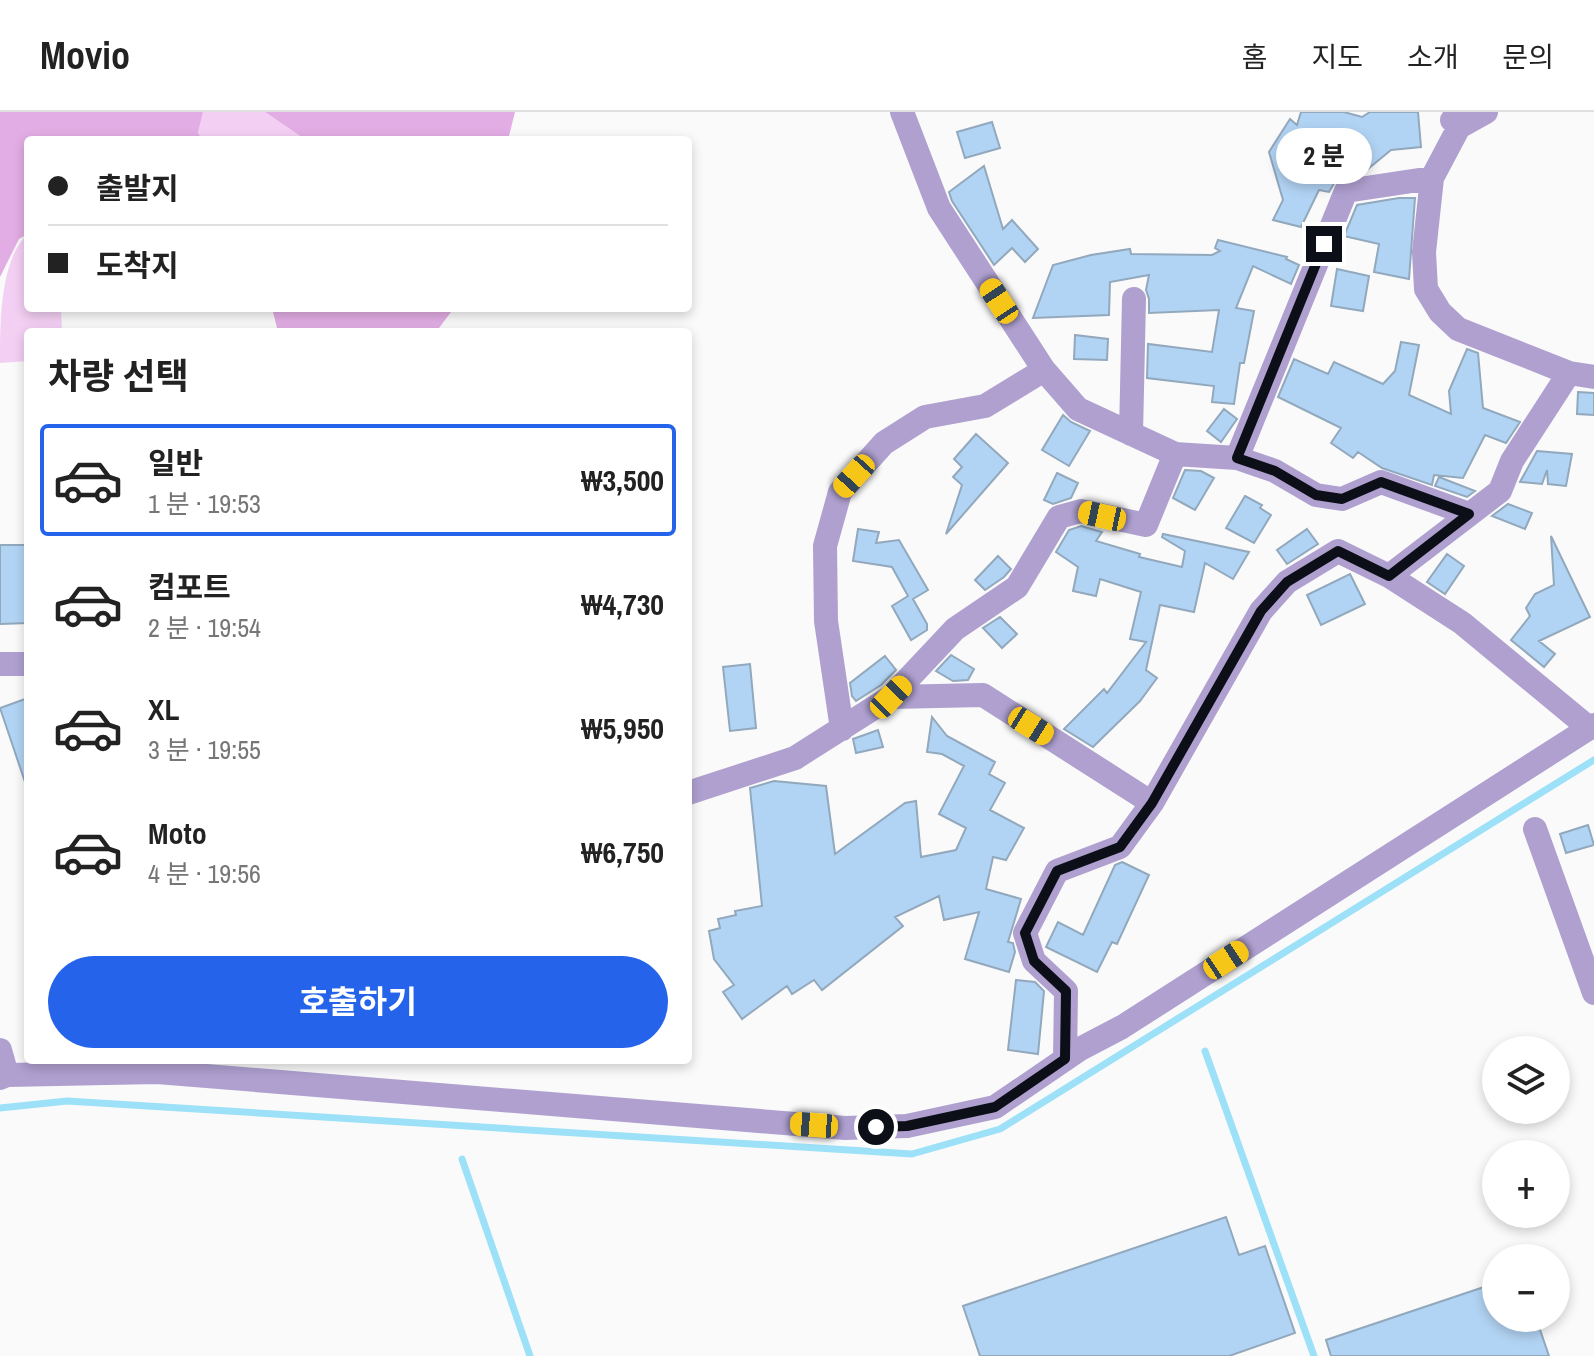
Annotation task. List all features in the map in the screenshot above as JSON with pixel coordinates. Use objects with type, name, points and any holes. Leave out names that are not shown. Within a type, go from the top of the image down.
[{"type":"street","points":[[902,112],[939,208],[1044,370],[1078,409],[1175,454],[1237,458],[1275,471],[1316,495],[1342,499],[1381,482],[1469,514]]},
{"type":"street","points":[[1486,112],[1455,117],[1432,178],[1424,252],[1426,289],[1440,312],[1458,329],[1569,373],[1594,377]]},
{"type":"street","points":[[1237,458],[1346,191],[1432,178]]},
{"type":"street","points":[[1131,434],[1134,299]]},
{"type":"street","points":[[842,729],[826,621],[825,561],[825,546],[840,492],[884,443],[925,417],[985,406],[1044,370]]},
{"type":"street","points":[[1389,576],[1500,491],[1512,461],[1569,373]]},
{"type":"street","points":[[692,792],[795,758],[891,697],[955,629],[1017,587],[1059,517],[1081,511],[1146,525],[1175,454]]},
{"type":"street","points":[[0,1050],[4,1076],[157,1072],[845,1128],[907,1126],[995,1107],[1065,1059],[1122,1027],[1592,727],[1462,623],[1389,576],[1338,551],[1287,582],[1261,611],[1152,803],[1120,847],[1057,871],[1025,933],[1034,961],[1066,991],[1065,1059]]},
{"type":"street","points":[[0,664],[24,664]]},
{"type":"street","points":[[891,697],[983,695],[1152,803]]},
{"type":"street","points":[[1535,829],[1594,993]]},
{"type":"shaded area","points":[[0,112],[203,112],[198,133],[200,136],[24,136],[24,236],[19,239],[0,277]]},
{"type":"shaded area","points":[[203,112],[265,112],[300,136],[200,136],[198,133]]},
{"type":"shaded area","points":[[265,112],[515,112],[509,136],[300,136]]},
{"type":"shaded area","points":[[24,239],[24,312],[61,312],[62,328],[24,328],[24,361],[0,363],[1,311],[7,275]]},
{"type":"shaded area","points":[[273,312],[451,312],[439,328],[277,328]]},
{"type":"building","points":[[1301,112],[1344,112],[1362,117],[1370,112],[1418,112],[1421,147],[1391,150],[1363,173],[1351,175],[1355,153],[1343,176],[1336,180],[1329,192],[1319,190],[1301,227],[1273,220],[1283,200],[1269,152],[1290,119],[1297,125]]},
{"type":"building","points":[[992,122],[1000,148],[965,158],[957,132]]},
{"type":"building","points":[[984,166],[1003,229],[1012,220],[1038,249],[1025,262],[1012,248],[994,265],[952,201],[949,192]]},
{"type":"building","points":[[1415,198],[1409,279],[1374,272],[1379,244],[1344,236],[1357,205]]},
{"type":"building","points":[[1218,240],[1287,257],[1299,265],[1291,284],[1253,266],[1236,308],[1254,311],[1244,363],[1240,363],[1234,404],[1212,402],[1214,386],[1147,378],[1148,344],[1212,352],[1219,310],[1149,313],[1146,290],[1149,275],[1110,282],[1109,315],[1033,318],[1053,265],[1130,249],[1131,254],[1212,255],[1220,251],[1215,248]]},
{"type":"building","points":[[1337,269],[1369,276],[1363,311],[1331,306]]},
{"type":"building","points":[[1075,335],[1108,339],[1107,360],[1074,359]]},
{"type":"building","points":[[1401,342],[1419,345],[1409,395],[1451,414],[1449,391],[1467,349],[1478,353],[1483,408],[1520,422],[1506,443],[1485,435],[1463,478],[1434,475],[1432,485],[1382,468],[1358,452],[1353,458],[1331,443],[1341,428],[1278,397],[1294,359],[1328,374],[1334,362],[1383,384],[1395,371]]},
{"type":"building","points":[[1578,392],[1594,393],[1594,415],[1577,414]]},
{"type":"building","points":[[1224,409],[1237,419],[1221,442],[1207,431]]},
{"type":"building","points":[[1063,415],[1090,431],[1069,466],[1042,450]]},
{"type":"building","points":[[976,434],[1008,463],[946,534],[962,485],[953,477],[962,467],[954,459]]},
{"type":"building","points":[[1537,451],[1572,454],[1566,486],[1548,484],[1547,470],[1542,484],[1520,482]]},
{"type":"building","points":[[1185,470],[1201,471],[1214,478],[1195,510],[1173,498]]},
{"type":"building","points":[[1057,473],[1078,483],[1071,498],[1053,504],[1044,500]]},
{"type":"building","points":[[1439,477],[1475,491],[1467,497],[1435,486]]},
{"type":"building","points":[[1245,496],[1262,505],[1260,508],[1271,515],[1254,543],[1226,528]]},
{"type":"building","points":[[1508,504],[1532,513],[1525,529],[1492,516]]},
{"type":"building","points":[[1081,526],[1102,532],[1096,541],[1140,554],[1139,557],[1182,567],[1185,551],[1162,537],[1163,534],[1249,552],[1233,579],[1205,563],[1194,612],[1160,605],[1146,670],[1157,678],[1140,701],[1093,747],[1064,729],[1104,689],[1107,693],[1146,642],[1130,639],[1141,592],[1100,579],[1096,596],[1073,591],[1078,567],[1056,552],[1069,530]]},
{"type":"building","points":[[858,529],[879,532],[876,543],[899,540],[928,590],[913,599],[927,624],[927,630],[911,640],[892,606],[908,596],[892,567],[853,561]]},
{"type":"building","points":[[1307,529],[1318,544],[1287,564],[1277,550]]},
{"type":"building","points":[[1551,536],[1590,617],[1539,641],[1555,654],[1544,667],[1511,640],[1530,616],[1526,608],[1535,594],[1554,585]]},
{"type":"building","points":[[0,545],[24,545],[24,623],[0,624]]},
{"type":"building","points":[[1447,554],[1464,566],[1445,594],[1427,582]]},
{"type":"building","points":[[998,556],[1011,569],[985,590],[975,580]]},
{"type":"building","points":[[1350,574],[1365,604],[1321,625],[1307,595]]},
{"type":"building","points":[[1000,617],[1017,634],[1002,648],[983,628]]},
{"type":"building","points":[[951,655],[974,669],[968,680],[953,681],[936,671]]},
{"type":"building","points":[[885,656],[896,670],[881,685],[856,701],[850,683]]},
{"type":"building","points":[[750,664],[756,728],[730,731],[723,667]]},
{"type":"building","points":[[24,699],[24,779],[0,708]]},
{"type":"building","points":[[932,717],[947,736],[995,762],[989,774],[1005,783],[990,810],[1024,828],[1006,860],[993,857],[986,889],[1021,899],[1008,942],[1013,943],[1015,952],[1009,972],[965,959],[979,912],[944,920],[939,896],[895,917],[903,926],[822,990],[814,980],[792,994],[787,986],[742,1019],[723,992],[734,985],[714,959],[709,931],[720,928],[718,919],[736,915],[735,911],[762,906],[750,788],[774,781],[826,786],[835,854],[905,803],[916,801],[921,857],[956,850],[966,828],[939,814],[964,766],[942,754],[927,752]]},
{"type":"building","points":[[878,730],[883,747],[856,753],[853,739]]},
{"type":"building","points":[[1588,825],[1594,845],[1566,853],[1560,834]]},
{"type":"building","points":[[1122,862],[1149,875],[1117,944],[1112,942],[1097,972],[1046,947],[1058,922],[1083,935],[1115,865]]},
{"type":"building","points":[[1016,980],[1035,982],[1044,991],[1038,1054],[1008,1050]]},
{"type":"building","points":[[1226,1217],[1239,1255],[1265,1246],[1295,1333],[1229,1356],[980,1356],[963,1306]]},
{"type":"building","points":[[1482,1288],[1482,1332],[1541,1332],[1549,1356],[1331,1356],[1326,1340]]},
{"type":"waterway","points":[[0,1108],[67,1101],[912,1154],[1000,1129],[1594,760]]},
{"type":"waterway","points":[[1205,1051],[1314,1356]]},
{"type":"waterway","points":[[462,1159],[530,1356]]},
{"type":"route","points":[[876,1127],[907,1126],[995,1107],[1065,1059],[1066,991],[1034,961],[1025,933],[1057,871],[1120,847],[1152,803],[1261,611],[1287,582],[1338,551],[1389,576],[1469,514],[1381,482],[1342,499],[1316,495],[1275,471],[1237,458],[1324,244]]}]
